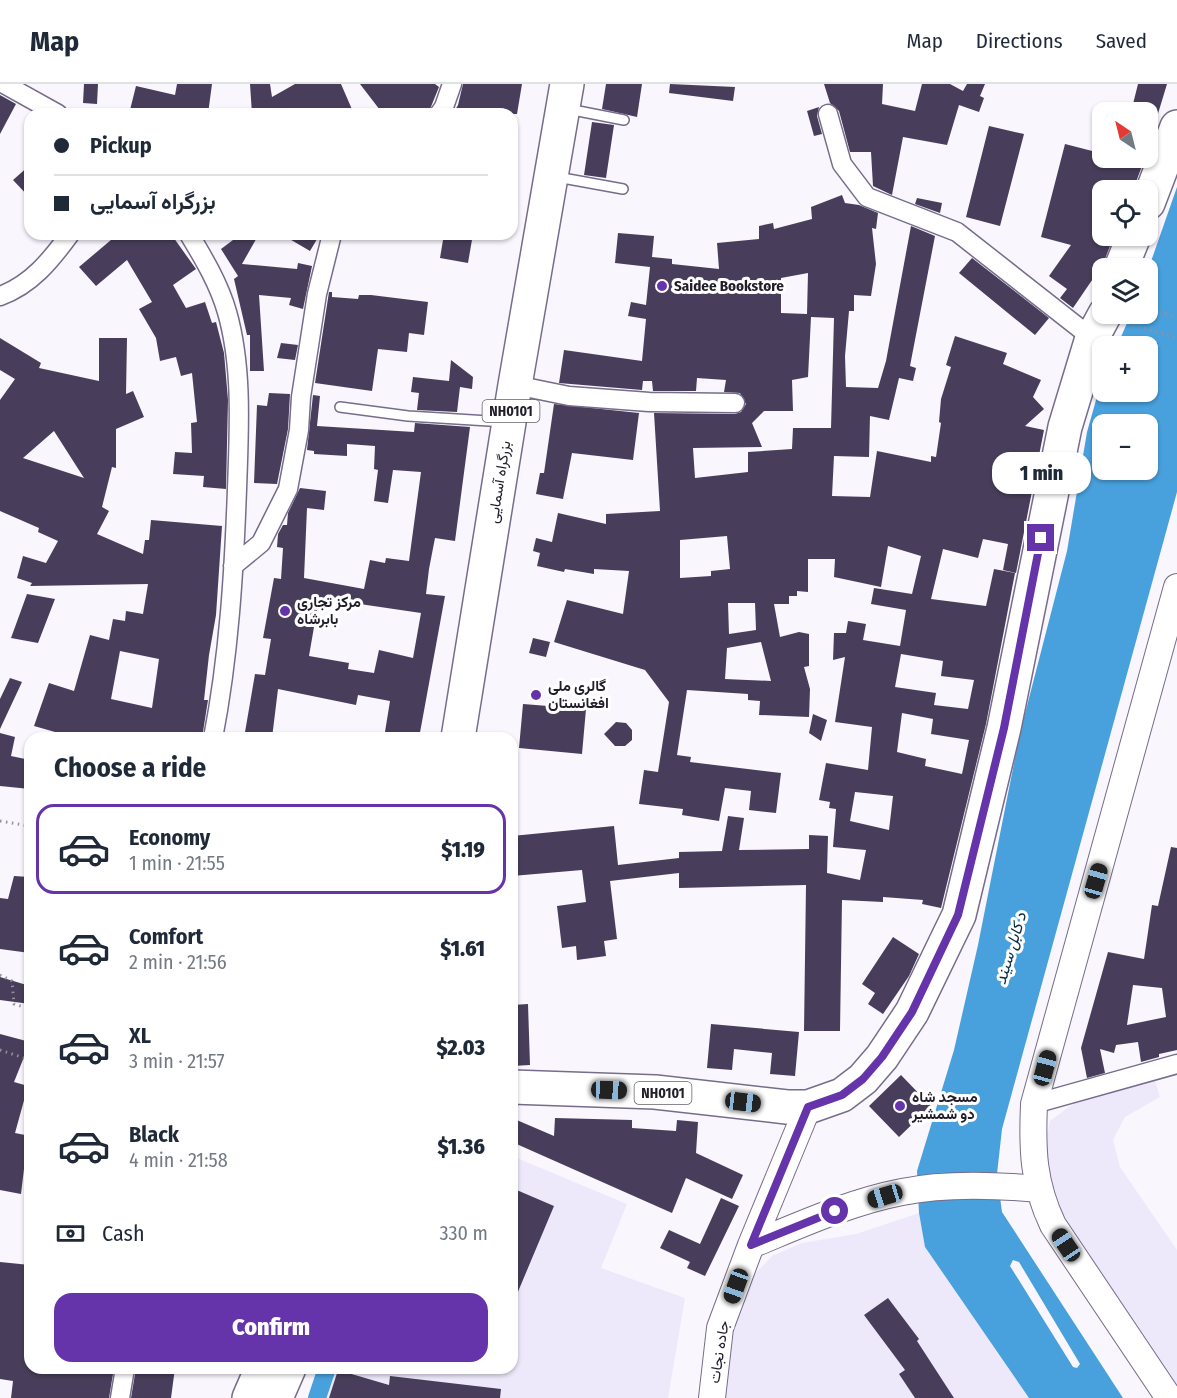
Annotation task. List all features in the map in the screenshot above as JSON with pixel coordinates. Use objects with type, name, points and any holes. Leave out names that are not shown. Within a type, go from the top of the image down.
[{"type":"highway","name":"بزرگراه آسمایی","points":[[459,732],[565,96]]},
{"type":"highway","points":[[1157,180],[1177,127]]},
{"type":"highway","name":"NH0101","points":[[518,1087],[655,1092],[787,1107],[808,1107],[842,1095],[863,1079],[882,1057],[912,1012],[958,915],[1004,728],[1062,438],[1106,324]]},
{"type":"highway","points":[[249,1398],[259,1374]]},
{"type":"highway","points":[[276,1398],[286,1374]]},
{"type":"main road","points":[[1168,1398],[1053,1225],[1039,1189],[1032,1154],[1034,1104],[1177,587]]},
{"type":"main road","name":"جاده نجات","points":[[712,1398],[720,1328],[751,1245],[808,1107]]},
{"type":"main road","points":[[751,1245],[835,1211],[899,1192],[918,1189],[1007,1186],[1039,1189]]},
{"type":"street","points":[[4,84],[47,108]]},
{"type":"street","points":[[443,108],[452,84]]},
{"type":"street","points":[[828,114],[842,164],[867,197],[957,231],[1092,315]]},
{"type":"street","points":[[0,296],[16,290],[33,277],[52,259],[66,240]]},
{"type":"street","points":[[193,240],[212,272],[227,311],[233,341],[239,418],[226,665],[214,732]]},
{"type":"street","points":[[233,566],[261,543],[288,489],[300,430],[301,397],[317,294],[330,240]]},
{"type":"street","points":[[515,385],[569,396],[649,402],[735,403]]},
{"type":"street","points":[[1034,1104],[1177,1064]]},
{"type":"street","points":[[120,1398],[124,1374]]},
{"type":"lane","points":[[565,96],[624,120]]},
{"type":"lane","points":[[551,176],[623,189]]},
{"type":"lane","points":[[340,407],[408,416],[509,422]]},
{"type":"path","points":[[1158,312],[1177,317]]},
{"type":"path","points":[[1106,324],[1177,338]]},
{"type":"path","points":[[0,821],[24,825]]},
{"type":"path","points":[[0,975],[12,981],[14,1004],[24,1007]]},
{"type":"path","points":[[0,1050],[24,1058]]},
{"type":"shaded area","points":[[1155,1080],[1160,1097],[1125,1117],[1113,1140],[1120,1167],[1177,1250],[1177,1388],[1065,1219],[1050,1189],[1044,1152],[1050,1121],[1077,1101]]},
{"type":"shaded area","points":[[518,1159],[627,1204],[601,1268],[685,1298],[668,1398],[326,1398],[333,1374],[518,1374]]},
{"type":"shaded area","points":[[919,1213],[925,1247],[1029,1398],[724,1398],[732,1334],[750,1279],[772,1256],[802,1243],[856,1234]]},
{"type":"water","name":"د کابل سيند","points":[[1177,187],[1177,492],[1002,1129],[997,1174],[1002,1212],[1123,1398],[1029,1398],[925,1247],[919,1213],[917,1171],[954,1050],[978,945],[1020,733],[1067,551],[1092,414],[1092,480],[1158,480],[1158,414],[1092,414],[1095,402],[1158,402],[1158,336],[1121,336],[1127,324],[1158,324],[1158,258],[1152,258]],"holes":[[[1013,1260],[1019,1262],[1080,1364],[1077,1368],[1073,1367],[1010,1266]]]},
{"type":"building","points":[[84,84],[98,84],[97,104],[83,103]]},
{"type":"building","points":[[177,84],[212,84],[209,108],[130,108],[136,86],[175,95]]},
{"type":"building","points":[[250,84],[270,84],[272,97],[295,84],[341,84],[351,108],[252,108]]},
{"type":"building","points":[[360,84],[435,84],[439,87],[430,108],[378,108]]},
{"type":"building","points":[[463,84],[522,84],[518,108],[456,108]]},
{"type":"building","points":[[606,84],[642,84],[637,117],[602,109]]},
{"type":"building","points":[[670,84],[735,87],[733,101],[669,93]]},
{"type":"building","points":[[824,84],[883,84],[882,104],[915,111],[922,84],[950,84],[963,91],[967,84],[985,84],[980,96],[984,98],[979,112],[959,105],[947,145],[903,137],[892,195],[873,186],[871,152],[850,152],[839,111],[830,103]]},
{"type":"building","points":[[1138,84],[1167,84],[1158,114],[1158,102],[1134,102]]},
{"type":"building","points":[[0,95],[16,104],[0,134]]},
{"type":"building","points":[[819,107],[817,116],[822,134],[814,136],[807,111]]},
{"type":"building","points":[[592,122],[614,125],[606,178],[584,175]]},
{"type":"building","points":[[989,126],[1024,134],[1000,226],[966,217]]},
{"type":"building","points":[[1065,144],[1092,151],[1092,168],[1141,168],[1137,180],[1092,180],[1092,246],[1110,246],[1105,258],[1092,258],[1092,280],[1073,308],[1060,298],[1067,289],[1049,276],[1071,245],[1041,237]]},
{"type":"building","points":[[24,170],[24,192],[13,180]]},
{"type":"building","points":[[842,195],[845,203],[859,205],[878,213],[876,229],[872,228],[876,264],[871,296],[854,295],[854,311],[849,311],[845,356],[846,387],[878,388],[886,361],[911,226],[935,236],[910,366],[916,368],[913,381],[899,378],[889,420],[870,416],[869,457],[834,456],[832,496],[870,497],[877,451],[931,462],[931,456],[936,457],[941,423],[939,422],[941,399],[951,367],[946,365],[955,336],[1007,353],[1003,364],[1041,380],[1033,397],[1044,409],[1025,426],[1044,430],[1016,573],[1003,570],[1008,544],[983,539],[978,558],[943,549],[931,599],[986,606],[994,569],[1015,573],[986,724],[941,908],[922,904],[923,900],[883,897],[883,902],[842,900],[840,1031],[804,1031],[806,885],[679,888],[679,873],[610,881],[617,939],[604,941],[606,956],[577,960],[576,946],[562,948],[557,906],[586,902],[582,870],[518,875],[518,835],[614,826],[618,865],[679,858],[679,852],[722,851],[728,816],[744,818],[739,850],[809,849],[809,835],[828,836],[827,873],[860,880],[866,850],[833,847],[836,809],[829,808],[830,802],[819,800],[826,763],[868,770],[872,727],[835,722],[845,657],[833,660],[834,633],[846,633],[848,621],[866,624],[863,640],[900,646],[906,610],[871,604],[874,588],[912,594],[921,556],[888,546],[881,587],[834,577],[835,559],[808,559],[808,592],[797,591],[797,596],[789,596],[789,604],[774,604],[780,637],[799,632],[809,634],[809,666],[804,667],[810,689],[809,717],[759,715],[760,701],[748,700],[748,694],[687,690],[677,755],[691,757],[690,762],[781,773],[776,813],[749,810],[751,791],[725,788],[719,821],[682,815],[683,809],[639,804],[644,770],[658,772],[669,702],[645,670],[554,642],[567,600],[623,614],[629,571],[594,569],[594,574],[565,569],[564,572],[537,566],[540,553],[533,551],[536,538],[552,542],[558,513],[606,524],[606,514],[660,511],[654,413],[735,414],[741,412],[746,404],[740,393],[724,392],[726,380],[697,378],[696,391],[653,391],[652,381],[643,381],[642,390],[559,383],[564,350],[642,361],[646,319],[628,316],[631,302],[646,305],[650,267],[615,263],[618,233],[654,236],[652,257],[672,259],[672,264],[719,269],[717,243],[759,239],[759,226],[773,223],[774,229],[812,219],[811,207]],"holes":[[[808,273],[807,314],[781,313],[781,278]],[[811,317],[834,318],[831,428],[793,428],[792,449],[748,452],[748,472],[695,478],[693,448],[762,447],[752,423],[764,411],[793,411],[792,380],[808,377]],[[727,536],[730,569],[711,571],[711,576],[680,578],[680,540]],[[728,603],[755,603],[756,630],[729,634]],[[761,642],[771,681],[725,679],[727,648]],[[901,654],[943,661],[941,676],[974,680],[968,709],[934,705],[936,693],[895,687]],[[902,713],[933,719],[931,734],[969,740],[962,774],[925,766],[926,759],[897,752]],[[855,792],[893,796],[889,830],[850,821]]]},
{"type":"building","points":[[917,198],[942,203],[940,213],[915,204]]},
{"type":"building","points":[[111,240],[175,240],[196,269],[173,285],[186,308],[205,302],[212,323],[216,322],[224,353],[228,400],[226,489],[203,487],[204,476],[173,474],[175,452],[192,453],[191,423],[197,422],[192,373],[181,376],[176,357],[160,361],[156,338],[139,309],[152,302],[127,260],[96,286],[79,267]]},
{"type":"building","points":[[233,240],[256,240],[242,264],[297,269],[298,263],[312,266],[303,309],[289,305],[291,298],[259,295],[264,371],[250,371],[250,335],[247,335],[234,279],[238,276],[221,249]]},
{"type":"building","points":[[291,240],[316,240],[310,251]]},
{"type":"building","points":[[443,240],[472,240],[468,263],[440,258]]},
{"type":"building","points":[[972,258],[1049,318],[1035,335],[959,273]]},
{"type":"building","points":[[329,292],[332,292],[332,297],[358,299],[359,295],[371,295],[428,302],[424,335],[409,333],[407,352],[378,349],[372,391],[315,383]]},
{"type":"building","points":[[0,338],[41,363],[39,368],[99,381],[99,338],[127,338],[126,394],[133,391],[144,417],[116,429],[116,468],[112,467],[102,507],[109,511],[97,534],[143,554],[145,540],[149,540],[151,520],[222,526],[216,615],[209,655],[204,700],[208,700],[203,732],[55,732],[34,726],[49,683],[74,691],[90,635],[109,640],[113,619],[125,621],[126,611],[143,614],[148,584],[30,586],[32,583],[17,578],[23,556],[46,563],[58,541],[38,532],[39,528],[0,511],[0,400],[15,379],[0,370]],"holes":[[[54,431],[84,478],[23,458]],[[120,651],[159,659],[152,708],[111,699]]]},
{"type":"building","points":[[281,343],[298,345],[295,360],[277,358]]},
{"type":"building","points":[[451,360],[473,377],[472,389],[460,387],[457,412],[417,410],[419,393],[411,392],[413,377],[449,381]]},
{"type":"building","points":[[269,393],[290,394],[288,429],[277,484],[254,483],[257,405],[267,406]]},
{"type":"building","points":[[313,395],[320,396],[317,426],[414,432],[415,423],[470,427],[455,541],[435,538],[429,569],[426,594],[445,596],[420,732],[385,732],[390,701],[358,695],[356,705],[278,689],[273,732],[245,732],[255,674],[265,675],[271,639],[263,638],[274,578],[281,579],[283,548],[277,547],[278,534],[283,525],[287,525],[288,513],[300,488],[326,491],[324,510],[307,508],[304,578],[364,589],[370,560],[385,563],[386,558],[409,561],[421,472],[393,470],[388,503],[374,501],[378,470],[374,469],[375,446],[347,444],[347,456],[314,454],[314,451],[307,450]],"holes":[[[319,598],[421,613],[413,658],[379,650],[374,673],[348,669],[349,663],[309,656]]]},
{"type":"building","points":[[554,404],[639,413],[633,460],[572,453],[563,499],[536,494],[540,473],[544,473]]},
{"type":"building","points":[[27,594],[55,599],[38,643],[11,638]]},
{"type":"building","points":[[533,638],[550,642],[546,657],[529,653]]},
{"type":"building","points":[[10,678],[22,682],[0,729],[0,699]]},
{"type":"building","points":[[523,704],[586,709],[582,754],[519,748]]},
{"type":"building","points":[[813,714],[827,720],[821,741],[809,733]]},
{"type":"building","points":[[616,722],[626,723],[632,730],[632,740],[625,746],[615,746],[604,734]]},
{"type":"building","points":[[0,733],[15,737],[11,756],[24,759],[24,788],[0,786]]},
{"type":"building","points":[[1171,847],[1177,848],[1177,1050],[1159,1054],[1159,1057],[1141,1062],[1138,1042],[1116,1045],[1114,1053],[1100,1049],[1105,1073],[1087,1078],[1081,1048],[1108,952],[1144,959],[1152,905],[1158,906]],"holes":[[[1133,985],[1162,988],[1166,1017],[1127,1025]]]},
{"type":"building","points":[[14,876],[24,877],[24,952],[0,949],[0,898],[8,899]]},
{"type":"building","points":[[893,937],[919,954],[909,976],[883,1014],[868,1004],[875,993],[862,984]]},
{"type":"building","points":[[0,977],[24,984],[24,1003],[0,1000]]},
{"type":"building","points":[[528,1004],[530,1065],[518,1066],[518,1005]]},
{"type":"building","points":[[711,1024],[799,1032],[795,1076],[770,1074],[772,1053],[734,1049],[732,1070],[707,1068]]},
{"type":"building","points":[[0,1034],[24,1040],[24,1057],[14,1082],[24,1085],[24,1100],[15,1133],[24,1135],[24,1169],[21,1194],[0,1190]]},
{"type":"building","name":"مسجد شاه دو شمشیر","points":[[901,1075],[931,1106],[899,1137],[869,1106]]},
{"type":"building","points":[[555,1118],[632,1120],[632,1128],[676,1131],[677,1120],[698,1122],[696,1153],[743,1175],[732,1199],[686,1178],[672,1213],[518,1145],[518,1121],[554,1136]]},
{"type":"building","points":[[518,1191],[554,1206],[518,1292]]},
{"type":"building","points":[[721,1198],[739,1206],[705,1276],[687,1268],[690,1262],[660,1248],[669,1230],[700,1244]]},
{"type":"building","points":[[0,1262],[24,1264],[24,1374],[113,1374],[109,1398],[11,1398],[13,1381],[0,1379]]},
{"type":"building","points":[[888,1298],[919,1339],[917,1341],[954,1398],[915,1398],[899,1374],[905,1370],[864,1315]]},
{"type":"building","points":[[135,1374],[174,1374],[171,1398],[131,1398]]},
{"type":"building","points":[[337,1374],[352,1374],[389,1385],[390,1376],[501,1389],[500,1398],[329,1398]]},
{"type":"waterway","points":[[317,1398],[325,1374]]},
{"type":"place","name":"Saidee Bookstore","points":[[662,286]]},
{"type":"place","name":"مرکز تجاری بابرشاه","points":[[285,611]]},
{"type":"place","name":"گالری ملی افغانستان","points":[[536,695]]},
{"type":"place","name":"مسجد شاه دو شمشیر","points":[[900,1106]]},
{"type":"route","points":[[835,1211],[751,1245],[808,1107],[842,1095],[863,1079],[882,1057],[912,1012],[958,915],[977,849],[1004,728],[1041,538]]}]
